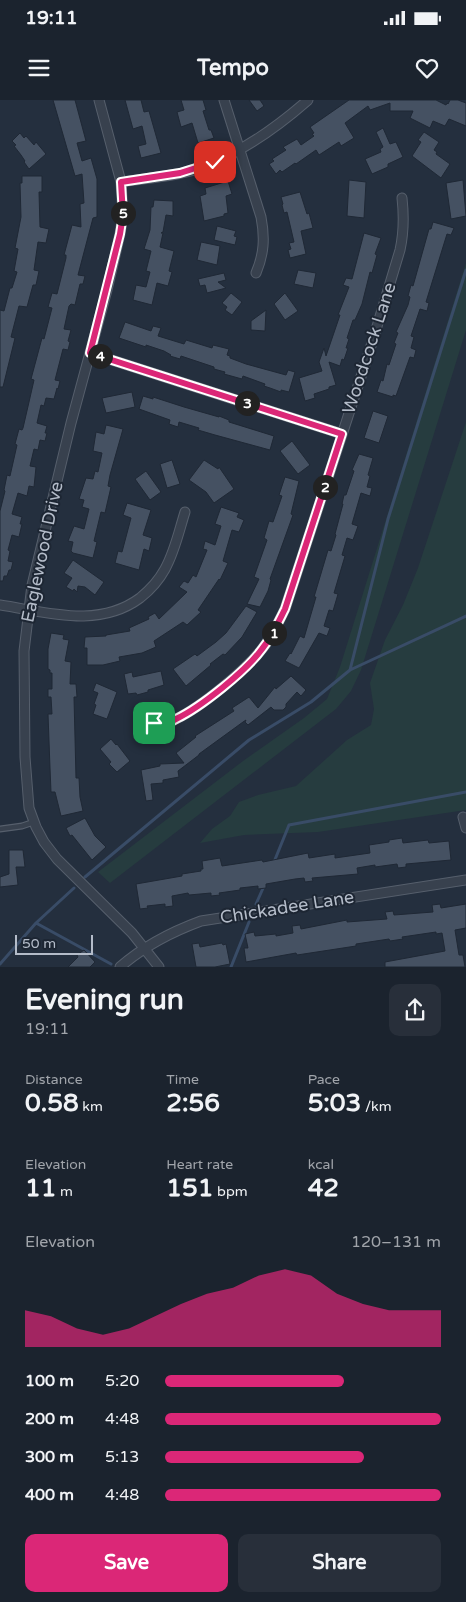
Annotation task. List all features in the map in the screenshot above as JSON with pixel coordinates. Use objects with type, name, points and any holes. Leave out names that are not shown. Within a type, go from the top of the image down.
[{"type":"street","name":"Eaglewood Drive","points":[[99,100],[121,182],[123,215],[120,234],[36,566],[28,609],[24,651],[24,757],[27,794],[34,822],[44,842],[57,859],[132,933],[159,967]]},
{"type":"street","points":[[224,100],[261,217],[264,233],[263,254],[256,274]]},
{"type":"street","points":[[121,182],[198,169],[240,149],[308,100]]},
{"type":"street","name":"Woodcock Lane","points":[[154,723],[176,720],[198,706],[248,666],[274,632],[285,609],[372,344],[400,250],[404,234],[402,198]]},
{"type":"street","points":[[90,353],[342,434]]},
{"type":"street","points":[[0,605],[76,617],[88,617],[111,613],[132,604],[155,584],[164,571],[172,555],[185,512]]},
{"type":"street","points":[[463,817],[466,828]]},
{"type":"street","name":"Chickadee Lane","points":[[120,967],[145,948],[178,930],[201,921],[466,880]]},
{"type":"lane","points":[[0,829],[34,822]]},
{"type":"green space","points":[[466,263],[466,330],[361,670],[351,691],[336,709],[110,883],[98,872],[327,699],[340,667]]},
{"type":"green space","points":[[466,422],[466,810],[318,832],[244,835],[200,843],[212,829],[230,816],[239,802],[258,795],[296,786],[347,740],[371,725],[374,709],[370,683],[385,640],[403,605],[418,568]]},
{"type":"building","points":[[53,100],[75,100],[86,141],[77,143],[82,161],[91,158],[97,179],[97,217],[93,218],[78,275],[85,276],[83,284],[80,284],[75,305],[71,304],[69,306],[64,329],[71,330],[68,341],[70,342],[68,350],[63,349],[55,380],[60,381],[58,389],[54,399],[46,398],[44,406],[41,405],[37,423],[47,426],[45,433],[47,433],[45,441],[40,440],[38,450],[34,449],[30,466],[36,467],[34,487],[29,486],[27,496],[18,493],[12,514],[22,517],[20,524],[22,524],[19,537],[12,535],[8,550],[10,551],[8,561],[13,562],[11,570],[9,570],[7,576],[4,576],[3,581],[0,581],[0,511],[7,475],[10,476],[19,429],[22,430],[23,428],[34,380],[31,379],[52,308],[48,307],[52,293],[57,294],[72,225],[81,227],[80,204],[84,203],[82,174],[75,176]]},
{"type":"building","points":[[125,100],[141,100],[144,112],[149,111],[161,153],[141,158],[138,146],[146,144],[142,126],[133,129]]},
{"type":"building","points":[[181,100],[203,100],[206,110],[203,111],[209,130],[211,130],[214,138],[198,143],[192,123],[181,127],[177,112],[184,110]]},
{"type":"building","points":[[249,100],[260,100],[264,106],[257,111]]},
{"type":"building","points":[[349,100],[436,100],[446,105],[450,100],[458,100],[466,103],[466,126],[449,119],[445,126],[433,121],[430,128],[410,118],[413,111],[390,111],[390,103],[370,110],[368,106],[345,123],[354,138],[341,146],[339,142],[319,155],[316,150],[296,164],[282,172],[280,170],[276,174],[269,164],[274,161],[272,159],[286,150],[283,147],[297,139],[301,145],[314,136],[310,127]]},
{"type":"building","points":[[383,128],[390,144],[396,142],[403,157],[388,164],[388,167],[372,174],[365,159],[381,152],[380,149],[383,147],[376,132]]},
{"type":"building","points":[[424,132],[439,142],[434,150],[437,152],[436,154],[450,164],[441,178],[412,156],[421,142],[418,140]]},
{"type":"building","points":[[20,133],[24,138],[26,136],[34,145],[36,142],[46,154],[29,169],[12,141]]},
{"type":"building","points":[[22,176],[42,176],[42,192],[39,192],[40,227],[49,229],[46,243],[38,242],[34,270],[39,271],[36,285],[33,285],[27,307],[19,306],[11,337],[15,338],[3,387],[0,387],[0,310],[4,311],[10,288],[12,288],[17,272],[14,271],[18,249],[15,248],[21,217],[20,183],[22,183]]},
{"type":"building","points":[[349,180],[366,182],[364,218],[347,216]]},
{"type":"building","points":[[463,180],[466,216],[451,219],[446,183]]},
{"type":"building","points":[[228,181],[232,194],[226,196],[228,213],[224,214],[224,216],[204,221],[200,196],[206,194],[205,188]]},
{"type":"building","points":[[300,192],[313,228],[301,231],[306,254],[290,258],[288,250],[291,249],[289,243],[294,242],[287,212],[284,213],[281,197]]},
{"type":"building","points":[[154,200],[173,201],[173,216],[166,215],[163,232],[161,233],[163,233],[160,247],[174,251],[169,271],[172,272],[168,286],[157,283],[152,305],[133,300],[136,285],[146,287],[150,272],[146,271],[151,251],[144,249],[150,230],[151,207],[153,207]]},
{"type":"building","points":[[433,222],[454,228],[451,235],[447,234],[426,302],[429,303],[427,311],[420,309],[411,336],[414,337],[411,348],[416,350],[414,358],[410,357],[396,396],[393,395],[393,397],[377,392],[381,380],[383,381],[387,364],[389,365],[396,344],[394,343],[398,333],[396,332],[408,305],[411,285],[413,286],[429,229],[431,229]]},
{"type":"building","points":[[217,226],[236,231],[234,236],[237,237],[235,245],[214,240]]},
{"type":"building","points":[[364,233],[381,238],[362,304],[355,320],[353,320],[347,338],[349,339],[346,348],[348,348],[344,360],[342,359],[340,366],[329,362],[336,385],[314,394],[315,398],[305,401],[299,378],[322,371],[319,362],[324,348],[326,356],[340,315],[338,315],[349,287],[343,285],[346,278],[352,279]]},
{"type":"building","points":[[201,242],[220,246],[217,265],[197,260]]},
{"type":"building","points":[[298,270],[316,273],[313,288],[294,284]]},
{"type":"building","points":[[224,273],[226,280],[218,282],[226,288],[207,293],[205,285],[200,286],[198,279]]},
{"type":"building","points":[[231,293],[242,302],[232,315],[225,310],[227,307],[222,303]]},
{"type":"building","points":[[285,293],[298,311],[285,320],[274,304]]},
{"type":"building","points":[[266,310],[265,331],[251,330],[251,321]]},
{"type":"building","points":[[125,322],[151,331],[153,326],[161,328],[158,336],[184,344],[186,340],[212,348],[213,345],[229,349],[227,355],[230,358],[246,364],[286,375],[288,370],[295,372],[289,392],[281,390],[281,392],[243,376],[242,379],[224,374],[225,372],[214,369],[214,367],[181,356],[180,359],[170,356],[164,351],[119,338]]},
{"type":"building","points":[[132,392],[135,407],[106,413],[102,398]]},
{"type":"building","points":[[143,396],[153,399],[153,397],[219,416],[229,420],[229,422],[274,436],[270,450],[198,430],[199,428],[179,422],[178,427],[169,424],[170,420],[139,409]]},
{"type":"building","points":[[373,411],[388,416],[379,443],[364,438]]},
{"type":"building","points":[[106,425],[123,429],[110,475],[108,486],[111,487],[105,513],[101,512],[94,541],[97,542],[93,558],[73,553],[71,551],[73,542],[68,541],[74,526],[84,529],[89,509],[82,507],[84,500],[79,499],[86,478],[93,479],[95,471],[98,472],[102,453],[93,451],[96,432],[104,434]]},
{"type":"building","points":[[292,441],[310,465],[298,474],[280,451]]},
{"type":"building","points":[[359,454],[373,458],[367,487],[372,488],[370,496],[361,493],[352,524],[358,526],[353,540],[347,538],[342,555],[345,556],[334,593],[338,594],[333,611],[329,610],[324,626],[330,628],[327,636],[319,633],[299,668],[285,661],[291,654],[300,636],[304,638],[328,550],[331,551],[336,535],[344,495],[346,495],[354,471],[352,470]]},
{"type":"building","points":[[172,460],[180,484],[167,488],[160,464]]},
{"type":"building","points":[[204,460],[218,469],[219,467],[234,489],[214,503],[206,492],[189,480]]},
{"type":"building","points":[[146,471],[161,492],[150,500],[135,479]]},
{"type":"building","points":[[285,477],[299,481],[291,514],[293,515],[270,579],[268,591],[260,607],[247,604],[259,579],[254,577],[267,540],[264,538],[269,521],[273,522],[282,496],[279,495]]},
{"type":"building","points":[[127,503],[151,510],[143,535],[152,538],[149,551],[144,549],[139,570],[115,563],[118,551],[122,552],[131,518],[123,515]]},
{"type":"building","points":[[221,507],[239,513],[237,517],[244,520],[239,532],[232,530],[223,561],[228,563],[220,580],[198,610],[201,612],[187,625],[183,622],[154,641],[156,647],[142,653],[119,657],[120,661],[103,665],[87,665],[87,648],[84,648],[85,637],[106,636],[130,631],[129,628],[149,619],[148,617],[155,613],[159,619],[187,592],[179,587],[184,581],[188,583],[193,575],[196,577],[207,550],[203,549],[205,541],[215,545],[221,526],[215,524]]},
{"type":"building","points":[[73,560],[104,582],[95,595],[85,587],[78,586],[77,592],[66,587],[72,578],[64,573]]},
{"type":"building","points":[[246,606],[257,612],[242,637],[225,655],[223,654],[210,664],[186,686],[173,669],[195,654],[197,656],[216,642],[226,633]]},
{"type":"building","points":[[51,633],[64,635],[63,639],[69,640],[65,661],[71,662],[70,684],[76,684],[77,697],[74,697],[76,778],[79,778],[83,811],[61,816],[55,792],[51,792],[48,714],[52,714],[51,697],[48,697],[48,689],[52,689],[52,673],[48,669],[48,649]]},
{"type":"building","points":[[161,671],[164,685],[137,695],[136,693],[128,694],[124,674],[132,672],[133,677]]},
{"type":"building","points":[[291,676],[306,690],[301,696],[297,692],[283,710],[274,710],[271,707],[248,725],[245,722],[246,720],[178,771],[179,777],[163,780],[163,783],[151,784],[153,800],[146,801],[141,770],[160,766],[160,764],[184,763],[176,753],[195,736],[234,711],[232,708],[249,697],[258,708],[275,687],[276,689]]},
{"type":"building","points":[[96,683],[117,692],[107,719],[93,714],[98,693],[93,691]]},
{"type":"building","points":[[111,739],[130,761],[117,772],[109,764],[111,762],[100,749]]},
{"type":"building","points":[[85,818],[95,836],[106,847],[92,860],[72,835],[70,836],[66,828]]},
{"type":"building","points":[[402,838],[403,843],[428,840],[429,843],[449,841],[451,860],[406,864],[406,867],[398,868],[397,864],[375,867],[375,865],[357,868],[358,874],[312,878],[313,881],[305,882],[304,878],[295,879],[266,884],[266,888],[258,889],[258,886],[240,888],[240,890],[219,893],[220,895],[211,896],[211,893],[189,895],[188,893],[172,896],[173,906],[165,907],[165,904],[147,906],[148,908],[140,909],[136,884],[201,871],[203,869],[202,861],[220,858],[222,866],[262,860],[263,862],[308,853],[309,858],[335,854],[335,858],[370,853],[369,845]]},
{"type":"building","points":[[9,850],[23,850],[25,867],[16,867],[18,885],[0,887],[0,877],[9,874]]},
{"type":"building","points":[[440,904],[441,908],[466,904],[466,928],[455,930],[459,955],[463,955],[465,967],[385,967],[385,962],[445,951],[442,933],[436,934],[436,932],[402,937],[403,939],[390,941],[389,939],[356,944],[356,946],[297,955],[296,953],[246,962],[244,948],[248,948],[245,934],[254,932],[255,936],[276,934],[276,936],[293,933],[292,926],[300,925],[301,929],[347,920],[347,922],[387,919],[385,912],[393,911],[394,915],[433,912],[432,905]]},
{"type":"building","points":[[199,943],[200,947],[226,944],[230,964],[215,967],[196,967],[192,944]]},
{"type":"building","points":[[84,950],[95,962],[90,967],[68,967],[78,957],[77,955]]},
{"type":"waterway","points":[[350,670],[388,519],[466,270]]},
{"type":"waterway","points":[[85,877],[249,740],[311,702],[350,670],[466,616]]},
{"type":"waterway","points":[[274,862],[289,825],[466,792]]},
{"type":"waterway","points":[[256,904],[264,886]]},
{"type":"waterway","points":[[0,964],[36,923],[74,888]]},
{"type":"waterway","points":[[231,967],[249,922]]},
{"type":"waterway","points":[[36,923],[111,964]]},
{"type":"route","points":[[154,723],[176,720],[198,706],[248,666],[274,632],[285,609],[342,434],[90,353],[120,234],[123,215],[121,182],[180,173],[198,169],[215,162]]}]
